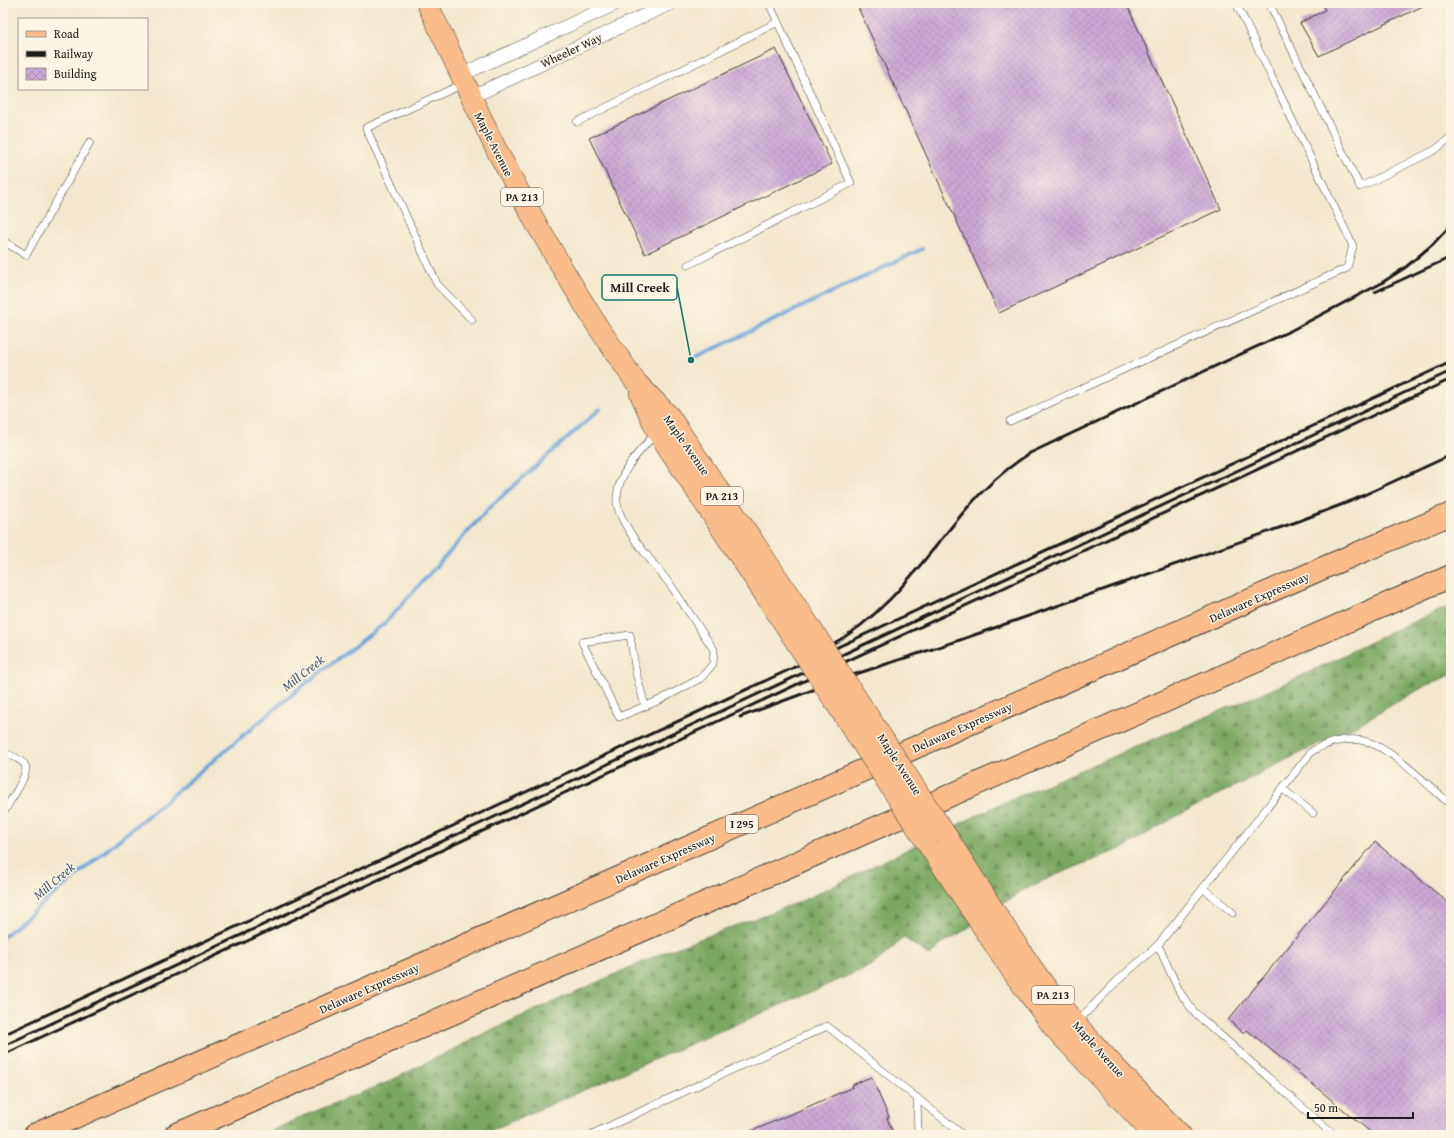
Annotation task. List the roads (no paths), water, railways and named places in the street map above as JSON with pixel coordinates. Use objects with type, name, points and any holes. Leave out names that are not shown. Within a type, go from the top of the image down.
[{"type":"highway","name":"Delaware Expressway","points":[[34,1135],[1330,565],[1451,514]]},
{"type":"highway","points":[[175,1135],[1451,576]]},
{"type":"main road","name":"Maple Avenue","points":[[427,3],[495,147],[540,231],[598,327],[635,381],[670,417],[794,620],[927,843],[1012,971],[1054,1028],[1154,1135]]},
{"type":"main road","name":"Maple Avenue","points":[[635,381],[657,431],[794,620],[948,837],[1016,944],[1046,986],[1076,1023],[1123,1076],[1181,1135]]},
{"type":"street","name":"Wheeler Way","points":[[466,85],[617,3]]},
{"type":"street","name":"Wheeler Way","points":[[466,85],[671,3]]},
{"type":"lane","points":[[688,265],[851,183],[769,3]]},
{"type":"lane","points":[[1010,421],[1347,268],[1352,246],[1236,3]]},
{"type":"lane","points":[[1269,3],[1360,187],[1435,150],[1451,137]]},
{"type":"lane","points":[[577,122],[778,22]]},
{"type":"lane","points":[[466,85],[366,128],[437,284],[472,320]]},
{"type":"lane","points":[[3,241],[26,256],[90,142]]},
{"type":"lane","points":[[645,706],[636,673],[630,635],[582,642],[619,717],[645,706],[701,678],[713,664],[714,650],[671,586],[636,541],[620,516],[616,498],[622,476],[632,460],[657,431]]},
{"type":"lane","points":[[1076,1023],[1117,981],[1158,945],[1312,751],[1327,744],[1347,740],[1368,742],[1391,754],[1451,804]]},
{"type":"lane","points":[[3,752],[22,761],[26,765],[26,770],[22,781],[3,813]]},
{"type":"lane","points":[[1283,789],[1313,813]]},
{"type":"lane","points":[[1203,888],[1233,913]]},
{"type":"lane","points":[[1158,945],[1179,991],[1194,1012],[1326,1132],[1334,1135]]},
{"type":"lane","points":[[590,1135],[827,1026],[963,1135]]},
{"type":"lane","points":[[917,1098],[918,1135]]},
{"type":"waterway","name":"Mill Creek","points":[[691,360],[922,249]]},
{"type":"waterway","name":"Mill Creek","points":[[3,937],[301,687],[385,623],[491,506],[600,409]]},
{"type":"railway","points":[[829,646],[870,618],[888,601],[905,583],[975,499],[1005,471],[1021,459],[1030,453],[1292,330],[1380,284],[1406,267],[1433,244],[1451,225]]},
{"type":"railway","points":[[1375,292],[1451,257]]},
{"type":"railway","points":[[3,1035],[1451,362]]},
{"type":"railway","points":[[3,1046],[1451,371]]},
{"type":"railway","points":[[3,1055],[1451,379]]},
{"type":"railway","points":[[740,717],[856,674],[957,641],[1299,521],[1351,501],[1451,455]]},
{"type":"place","name":"Mill Creek","points":[[691,360]]}]
